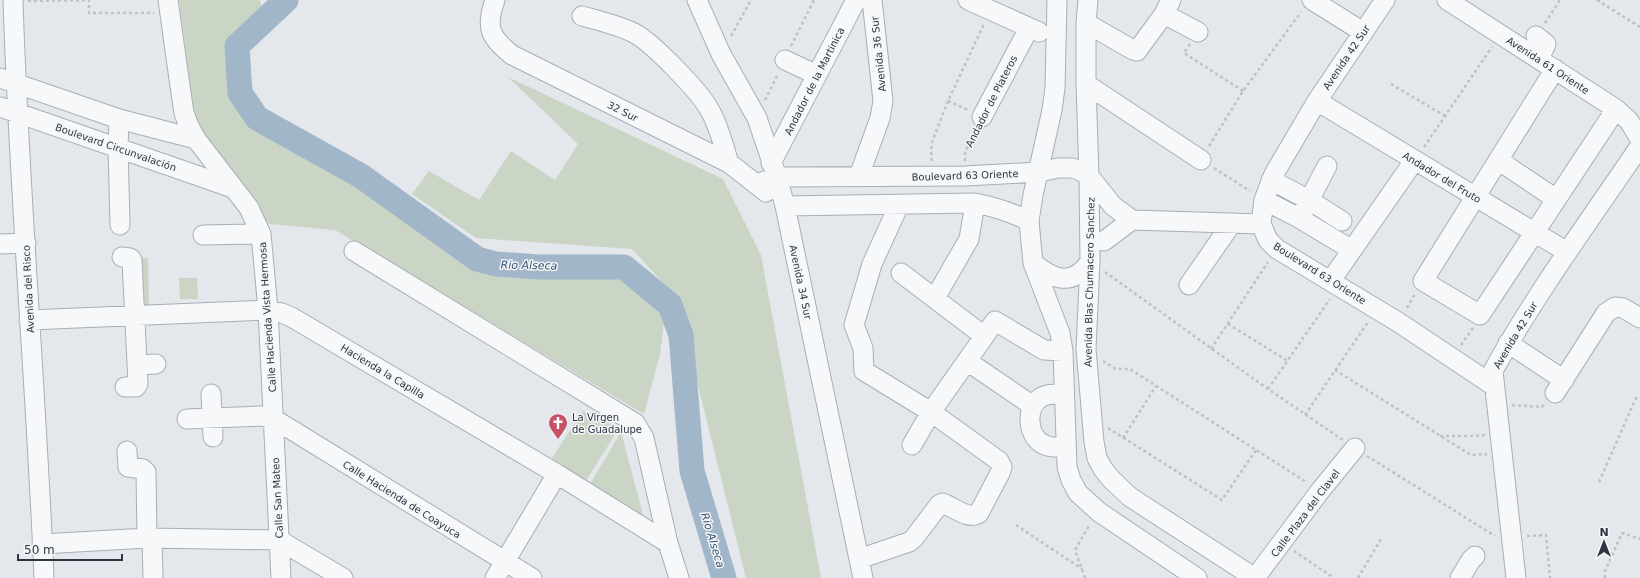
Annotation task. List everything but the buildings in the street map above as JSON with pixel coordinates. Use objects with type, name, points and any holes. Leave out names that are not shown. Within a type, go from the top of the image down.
[{"type":"street","name":"32 Sur","points":[[495,0],[490,24],[492,35],[500,45],[512,55],[729,163],[784,206]]},
{"type":"street","name":"Avenida 34 Sur","points":[[696,0],[721,54],[756,118],[774,170],[784,206],[863,578]]},
{"type":"street","name":"Andador de la Martinica","points":[[774,170],[817,76],[856,0]]},
{"type":"street","name":"Avenida 36 Sur","points":[[859,176],[880,118],[883,101],[872,0]]},
{"type":"street","points":[[968,0],[1029,28],[1055,37]]},
{"type":"street","points":[[1057,0],[1055,88],[1052,110],[1033,195],[1029,221],[1033,263],[1060,333],[1063,351],[1067,467],[1070,480],[1078,493],[1099,512],[1197,578]]},
{"type":"street","name":"Avenida Blas Chumacero Sanchez","points":[[1088,0],[1086,23],[1086,84],[1090,262],[1086,349],[1094,442],[1098,458],[1103,469],[1130,497],[1255,578]]},
{"type":"street","name":"Avenida 42 Sur","points":[[1261,224],[1264,200],[1271,180],[1317,101],[1385,0]]},
{"type":"street","name":"Avenida 61 Oriente","points":[[1447,0],[1616,109],[1629,121],[1640,139]]},
{"type":"street","name":"Avenida del Risco","points":[[13,1],[8,81],[9,109],[26,243],[44,578]]},
{"type":"street","points":[[1309,3],[1363,32]]},
{"type":"street","name":"Calle Hacienda Vista Hermosa","points":[[169,7],[184,113],[196,139],[249,208],[261,234],[268,310],[274,419]]},
{"type":"street","points":[[1086,23],[1132,50],[1137,51],[1168,7],[1198,32]]},
{"type":"street","points":[[582,16],[620,27],[635,34],[652,46],[702,98],[715,121],[729,163]]},
{"type":"street","name":"Andador de Plateros","points":[[982,117],[1029,28]]},
{"type":"street","points":[[1536,36],[1546,44],[1538,59]]},
{"type":"street","points":[[785,60],[817,76]]},
{"type":"street","points":[[1555,69],[1423,281],[1480,315],[1616,109]]},
{"type":"street","points":[[8,81],[119,119],[196,139]]},
{"type":"street","points":[[1086,84],[1201,160]]},
{"type":"street","name":"Andador del Fruto","points":[[1317,101],[1414,161],[1567,252]]},
{"type":"street","name":"Boulevard Circunvalación","points":[[9,109],[233,188]]},
{"type":"street","points":[[119,119],[118,147],[120,225]]},
{"type":"street","name":"Avenida 42 Sur","points":[[1516,578],[1493,371],[1508,343],[1567,252],[1640,146]]},
{"type":"street","points":[[1498,160],[1556,199]]},
{"type":"street","points":[[1338,280],[1352,250],[1414,161]]},
{"type":"street","points":[[1299,218],[1327,166]]},
{"type":"street","name":"Boulevard 63 Oriente","points":[[774,170],[859,176],[965,176],[1039,172],[1064,167],[1079,170],[1089,176],[1113,206],[1132,220]]},
{"type":"street","points":[[756,184],[774,170]]},
{"type":"street","points":[[1271,180],[1310,200],[1342,221]]},
{"type":"street","points":[[1264,200],[1299,218],[1352,250]]},
{"type":"street","points":[[784,206],[975,203],[992,206],[1011,212],[1029,221]]},
{"type":"street","points":[[935,298],[969,239],[975,203]]},
{"type":"street","points":[[859,559],[909,542],[914,538],[942,503],[970,516],[976,516],[979,513],[1002,467],[999,461],[931,412],[864,371],[863,348],[854,325],[872,264],[899,205]]},
{"type":"street","points":[[1104,241],[1132,220],[1261,224]]},
{"type":"street","points":[[1190,285],[1232,223]]},
{"type":"street","name":"Boulevard 63 Oriente","points":[[1261,224],[1268,240],[1277,249],[1338,280],[1377,309],[1494,386]]},
{"type":"street","points":[[203,235],[261,234]]},
{"type":"street","points":[[0,244],[26,243]]},
{"type":"street","points":[[354,251],[635,423],[644,438],[668,543],[679,578]]},
{"type":"street","points":[[125,387],[138,386],[146,365],[135,316],[126,258]]},
{"type":"street","points":[[1033,263],[1054,277],[1064,279],[1080,274],[1090,262]]},
{"type":"street","points":[[901,274],[935,298],[989,328],[1044,350],[1063,351]]},
{"type":"street","points":[[1508,343],[1559,387],[1606,313],[1615,307],[1623,308],[1640,318]]},
{"type":"street","name":"Hacienda la Capilla","points":[[29,320],[268,310],[282,313],[293,318],[557,474],[668,543]]},
{"type":"street","points":[[912,445],[931,412],[989,328]]},
{"type":"street","points":[[1086,349],[1101,360]]},
{"type":"street","points":[[966,361],[1033,406]]},
{"type":"street","points":[[210,394],[213,437]]},
{"type":"street","points":[[1064,394],[1049,394],[1042,396],[1033,406],[1031,413],[1031,429],[1040,443],[1046,446],[1066,447]]},
{"type":"street","points":[[187,419],[261,416],[274,419]]},
{"type":"street","name":"Calle San Mateo","points":[[274,419],[281,578]]},
{"type":"street","name":"Calle Hacienda de Coayuca","points":[[274,419],[500,570],[532,578]]},
{"type":"street","name":"Calle Plaza del Clavel","points":[[1255,578],[1320,491],[1355,448]]},
{"type":"street","points":[[127,451],[128,467],[145,470],[153,578]]},
{"type":"street","points":[[500,570],[557,474]]},
{"type":"street","points":[[42,544],[150,538],[279,540],[343,578]]},
{"type":"street","points":[[1460,578],[1475,556]]},
{"type":"path","points":[[13,1],[89,0],[89,13],[169,7]]},
{"type":"path","points":[[721,54],[751,0]]},
{"type":"path","points":[[1536,36],[1560,0]]},
{"type":"path","points":[[1597,0],[1640,27]]},
{"type":"path","points":[[1264,200],[1201,160],[1243,91],[1309,3]]},
{"type":"path","points":[[939,176],[931,158],[932,142],[948,101],[990,10]]},
{"type":"path","points":[[1198,32],[1184,53],[1243,91]]},
{"type":"path","points":[[1414,161],[1501,34]]},
{"type":"path","points":[[1391,84],[1445,116]]},
{"type":"path","points":[[948,101],[982,117]]},
{"type":"path","name":"Andador de Plateros","points":[[965,176],[965,152],[982,117]]},
{"type":"path","points":[[1211,348],[1277,249]]},
{"type":"path","points":[[1090,262],[1305,415],[1493,534]]},
{"type":"path","points":[[1268,389],[1288,361],[1338,280]]},
{"type":"path","points":[[1398,322],[1423,281]]},
{"type":"path","points":[[1305,415],[1377,309]]},
{"type":"path","points":[[1228,324],[1288,361]]},
{"type":"path","points":[[1101,360],[1116,370],[1130,369],[1320,491]]},
{"type":"path","points":[[1335,370],[1471,455],[1501,453]]},
{"type":"path","points":[[1156,386],[1123,438],[1222,500],[1256,450]]},
{"type":"path","points":[[1599,482],[1636,398],[1640,400]]},
{"type":"path","points":[[1519,406],[1542,407]]},
{"type":"path","points":[[1440,436],[1471,436],[1499,433]]},
{"type":"path","points":[[1085,578],[1075,550],[1085,531],[1099,512]]},
{"type":"path","points":[[1016,525],[1082,569]]},
{"type":"path","points":[[1605,578],[1605,571],[1622,533],[1640,539]]},
{"type":"path","points":[[1546,535],[1550,578]]},
{"type":"path","points":[[1358,578],[1381,539]]},
{"type":"path","points":[[1282,543],[1334,578]]},
{"type":"green space","points":[[179,0],[260,0],[262,10],[232,40],[241,113],[477,266],[627,278],[665,314],[660,354],[644,414],[335,230],[269,224],[196,128]]},
{"type":"green space","points":[[508,77],[723,179],[761,255],[821,578],[746,578],[676,297],[632,249],[476,238],[412,194],[429,171],[479,200],[511,151],[555,180],[578,144]]},
{"type":"green space","points":[[137,258],[148,258],[149,306],[138,306]]},
{"type":"green space","points":[[179,278],[197,278],[198,299],[180,299]]},
{"type":"green space","points":[[583,411],[619,428],[583,486],[548,464]]},
{"type":"green space","points":[[621,432],[645,522],[587,489]]},
{"type":"waterway","name":"Rio Alseca","points":[[286,0],[237,46],[240,93],[257,118],[361,176],[477,259],[496,264],[540,267],[624,267],[670,305],[681,335],[692,471],[724,578]]},
{"type":"place","name":"La Virgen de Guadalupe","points":[[558,440]]}]
